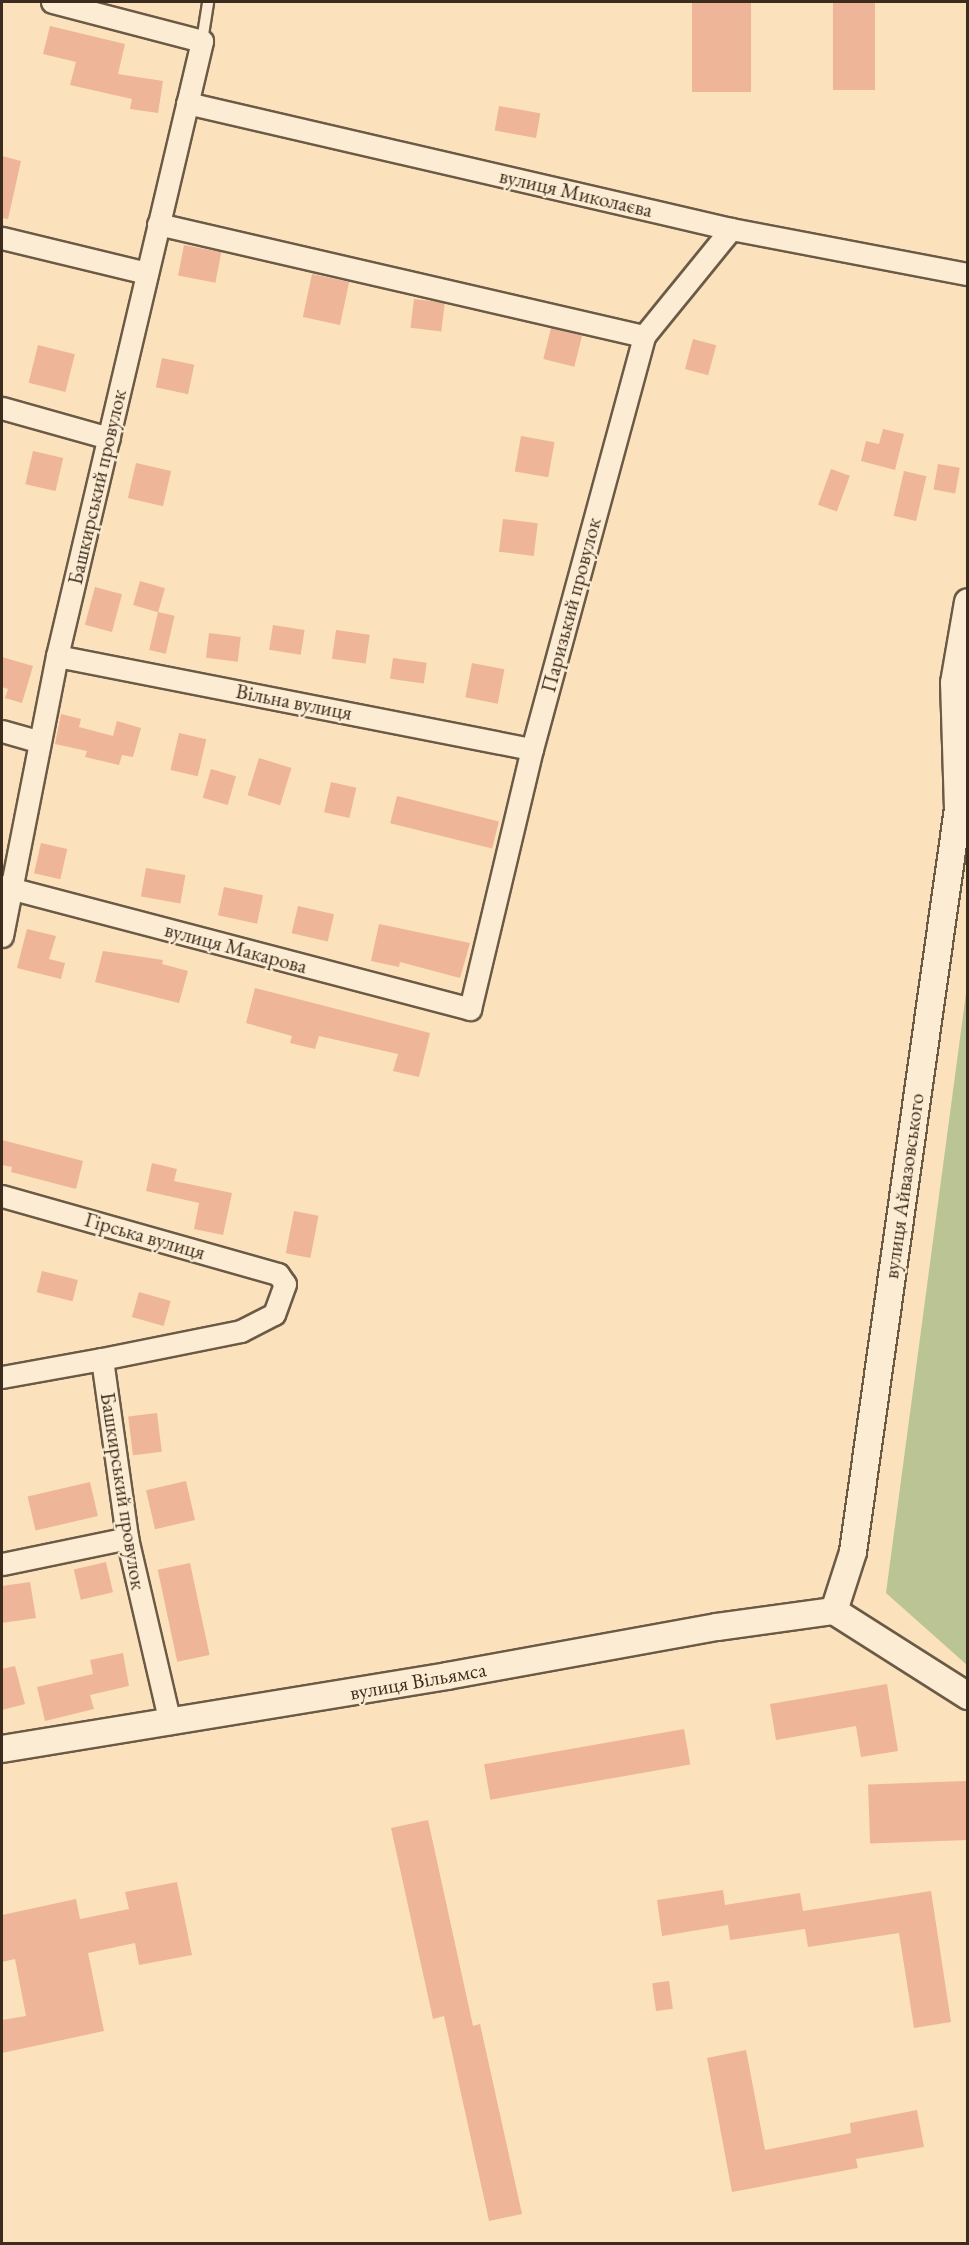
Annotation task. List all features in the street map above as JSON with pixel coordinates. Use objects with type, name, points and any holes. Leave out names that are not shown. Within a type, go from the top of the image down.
[{"type":"street","points":[[52,2],[202,41]]},
{"type":"street","name":"Башкирський провулок","points":[[2,936],[6,887],[38,741],[202,41]]},
{"type":"street","name":"вулиця Миколаєва","points":[[187,103],[732,229],[968,274]]},
{"type":"street","points":[[158,224],[644,336]]},
{"type":"street","name":"Паризький провулок","points":[[470,1009],[532,749],[644,336],[732,229]]},
{"type":"street","points":[[2,238],[147,273]]},
{"type":"street","points":[[2,408],[109,438]]},
{"type":"street","name":"вулиця Айвазовського","points":[[834,1611],[853,1552],[958,809],[961,689],[968,602]]},
{"type":"street","name":"Вільна вулиця","points":[[57,656],[532,749]]},
{"type":"street","points":[[2,731],[38,741]]},
{"type":"street","name":"вулиця Макарова","points":[[6,887],[470,1009]]},
{"type":"street","name":"Гірська вулиця","points":[[2,1196],[278,1274],[285,1284],[274,1314],[241,1331],[102,1359]]},
{"type":"street","points":[[2,1377],[102,1359]]},
{"type":"street","name":"Башкирський провулок","points":[[102,1359],[127,1538],[170,1723]]},
{"type":"street","points":[[2,1564],[127,1538]]},
{"type":"street","points":[[834,1611],[968,1696]]},
{"type":"street","name":"вулиця Вільямса","points":[[2,1749],[170,1723],[717,1627],[834,1611]]},
{"type":"lane","points":[[202,41],[208,2]]},
{"type":"green space","points":[[967,986],[968,1665],[886,1593]]},
{"type":"building","points":[[692,2],[751,2],[751,92],[692,92]]},
{"type":"building","points":[[833,2],[875,2],[875,90],[833,90]]},
{"type":"building","points":[[50,26],[125,44],[118,74],[163,81],[158,113],[130,109],[132,99],[70,85],[76,62],[43,54]]},
{"type":"building","points":[[499,106],[540,113],[536,138],[495,131]]},
{"type":"building","points":[[2,156],[21,161],[8,219],[2,218]]},
{"type":"building","points":[[184,245],[221,252],[215,283],[178,275]]},
{"type":"building","points":[[312,274],[349,282],[340,325],[303,317]]},
{"type":"building","points":[[414,299],[445,303],[441,332],[410,328]]},
{"type":"building","points":[[551,328],[582,336],[574,367],[543,359]]},
{"type":"building","points":[[693,339],[716,345],[708,375],[685,369]]},
{"type":"building","points":[[38,345],[75,354],[65,392],[29,383]]},
{"type":"building","points":[[162,358],[194,365],[188,394],[156,387]]},
{"type":"building","points":[[883,429],[904,434],[895,470],[861,461],[866,441],[879,444]]},
{"type":"building","points":[[521,436],[554,442],[548,477],[515,471]]},
{"type":"building","points":[[33,451],[63,458],[56,491],[25,484]]},
{"type":"building","points":[[136,463],[171,471],[163,506],[128,498]]},
{"type":"building","points":[[938,464],[960,468],[955,493],[933,490]]},
{"type":"building","points":[[831,469],[850,476],[837,512],[818,505]]},
{"type":"building","points":[[904,471],[926,476],[916,521],[894,516]]},
{"type":"building","points":[[503,519],[538,523],[534,556],[499,552]]},
{"type":"building","points":[[140,581],[165,588],[158,612],[133,605]]},
{"type":"building","points":[[95,587],[122,594],[112,632],[85,625]]},
{"type":"building","points":[[158,612],[175,616],[166,654],[149,650]]},
{"type":"building","points":[[273,625],[305,630],[301,655],[269,650]]},
{"type":"building","points":[[336,630],[370,635],[366,663],[332,659]]},
{"type":"building","points":[[209,633],[241,637],[238,662],[206,658]]},
{"type":"building","points":[[2,657],[33,666],[22,703],[5,698],[8,689],[2,687]]},
{"type":"building","points":[[393,658],[427,663],[424,684],[390,679]]},
{"type":"building","points":[[472,663],[504,669],[498,704],[465,697]]},
{"type":"building","points":[[61,714],[81,719],[79,727],[113,736],[117,721],[141,728],[133,757],[122,755],[119,765],[85,757],[87,751],[55,744]]},
{"type":"building","points":[[179,733],[206,739],[198,776],[170,770]]},
{"type":"building","points":[[259,758],[292,768],[280,805],[248,795]]},
{"type":"building","points":[[211,769],[236,776],[228,805],[203,798]]},
{"type":"building","points":[[331,782],[356,788],[349,818],[324,812]]},
{"type":"building","points":[[397,796],[499,821],[492,849],[390,823]]},
{"type":"building","points":[[41,843],[67,849],[60,879],[34,873]]},
{"type":"building","points":[[146,868],[185,875],[180,904],[141,897]]},
{"type":"building","points":[[224,887],[263,895],[257,924],[218,915]]},
{"type":"building","points":[[298,906],[334,914],[328,942],[292,933]]},
{"type":"building","points":[[379,924],[470,943],[460,978],[400,962],[399,967],[371,961]]},
{"type":"building","points":[[27,929],[56,936],[49,959],[65,963],[61,979],[17,968]]},
{"type":"building","points":[[103,951],[163,960],[162,964],[188,971],[179,1003],[95,982]]},
{"type":"building","points":[[255,988],[430,1033],[419,1077],[393,1071],[398,1054],[319,1036],[315,1049],[290,1043],[292,1036],[246,1023]]},
{"type":"building","points":[[2,1140],[83,1161],[76,1189],[11,1172],[12,1167],[2,1165]]},
{"type":"building","points":[[152,1163],[177,1169],[174,1181],[232,1193],[223,1235],[194,1229],[199,1203],[146,1191]]},
{"type":"building","points":[[294,1211],[319,1216],[310,1258],[286,1253]]},
{"type":"building","points":[[42,1271],[78,1280],[73,1301],[37,1292]]},
{"type":"building","points":[[139,1292],[171,1301],[164,1326],[132,1317]]},
{"type":"building","points":[[157,1413],[162,1452],[133,1455],[128,1417]]},
{"type":"building","points":[[186,1481],[195,1520],[155,1529],[146,1490]]},
{"type":"building","points":[[90,1482],[98,1516],[36,1530],[28,1496]]},
{"type":"building","points":[[106,1562],[113,1592],[81,1600],[74,1569]]},
{"type":"building","points":[[190,1563],[210,1655],[177,1662],[158,1570]]},
{"type":"building","points":[[30,1582],[36,1618],[2,1623],[2,1586]]},
{"type":"building","points":[[123,1653],[129,1686],[90,1695],[94,1709],[45,1721],[37,1687],[93,1674],[90,1660]]},
{"type":"building","points":[[15,1666],[25,1704],[2,1710],[2,1669]]},
{"type":"building","points":[[887,1684],[898,1751],[861,1757],[856,1726],[776,1740],[770,1704]]},
{"type":"building","points":[[684,1729],[690,1764],[490,1800],[484,1764]]},
{"type":"building","points":[[966,1781],[968,1840],[870,1843],[868,1784]]},
{"type":"building","points":[[428,1820],[473,2026],[480,2024],[522,2214],[489,2221],[444,2016],[433,2019],[391,1828]]},
{"type":"building","points":[[177,1882],[192,1955],[139,1965],[135,1943],[88,1953],[104,2031],[2,2053],[2,2020],[26,2016],[15,1959],[2,1962],[2,1915],[76,1899],[80,1919],[129,1909],[125,1892]]},
{"type":"building","points":[[723,1890],[725,1905],[800,1893],[803,1911],[931,1891],[951,2022],[914,2028],[899,1933],[808,1947],[805,1929],[730,1940],[728,1925],[662,1936],[657,1900]]},
{"type":"building","points":[[669,1981],[673,2009],[656,2011],[652,1983]]},
{"type":"building","points":[[746,2050],[765,2150],[851,2133],[850,2123],[917,2110],[924,2147],[856,2159],[858,2168],[732,2192],[707,2058]]}]
